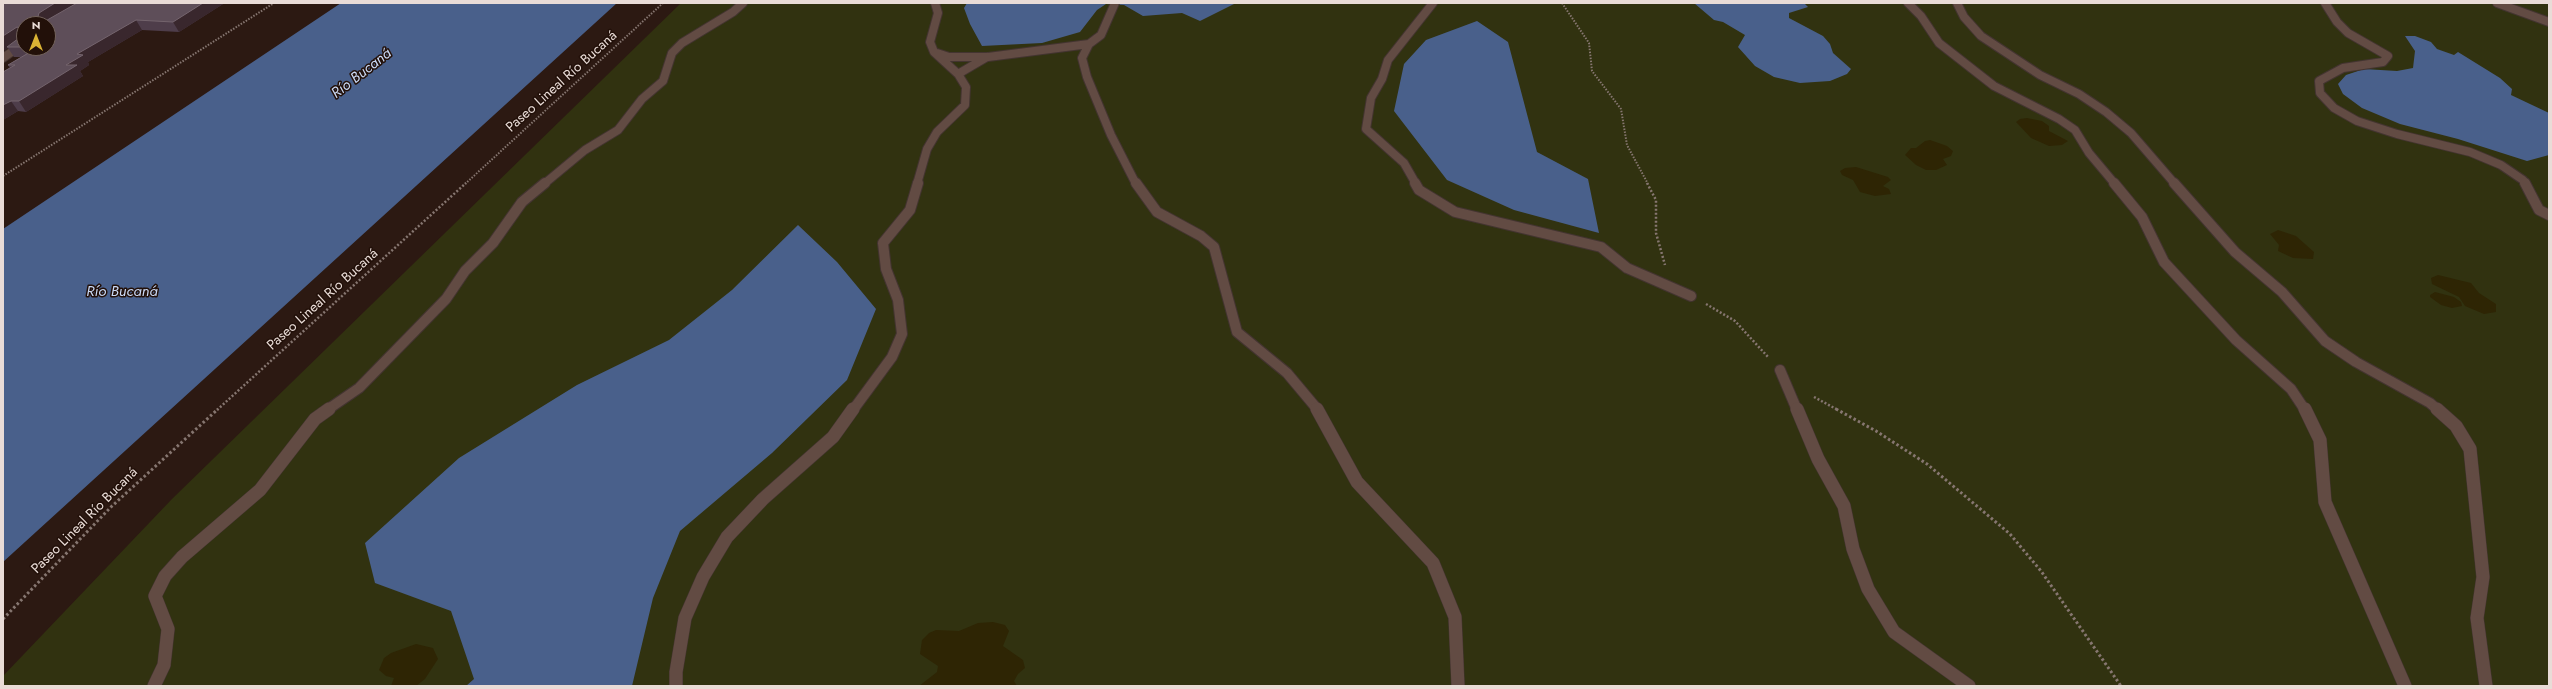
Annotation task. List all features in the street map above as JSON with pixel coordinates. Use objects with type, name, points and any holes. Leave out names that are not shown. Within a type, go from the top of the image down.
[{"type":"street","points":[[154,686],[164,665],[168,629],[155,596],[165,576],[182,557],[260,490],[283,463],[298,439],[315,419],[359,388],[446,299],[466,271],[493,243],[522,202],[585,150],[618,130],[642,99],[663,81],[670,65],[672,53],[682,43],[733,12],[743,3]]},
{"type":"street","points":[[676,686],[676,672],[685,618],[703,577],[727,537],[763,499],[833,437],[892,357],[902,334],[898,300],[886,269],[882,243],[910,210],[927,149],[937,132],[965,105],[966,87],[958,74],[934,52],[930,42],[938,13],[935,3]]},
{"type":"street","points":[[1433,3],[1388,60],[1382,79],[1371,98],[1366,129],[1404,163],[1419,190],[1455,212],[1601,247],[1627,268],[1691,296]]},
{"type":"street","points":[[1908,3],[1921,16],[1939,43],[1994,86],[2059,119],[2074,130],[2089,153],[2142,217],[2151,239],[2164,262],[2236,340],[2291,389],[2308,414],[2320,440],[2326,502],[2389,646],[2404,686]]},
{"type":"street","points":[[1956,3],[1964,17],[1981,36],[2005,54],[2040,75],[2079,94],[2106,112],[2131,133],[2214,231],[2235,252],[2282,292],[2325,341],[2356,362],[2430,403],[2456,426],[2470,449],[2483,577],[2476,618],[2486,686]]},
{"type":"street","points":[[2325,3],[2337,22],[2348,33],[2388,56],[2383,62],[2367,66],[2343,68],[2319,81],[2320,93],[2334,108],[2357,121],[2397,134],[2470,152],[2501,165],[2523,180],[2539,210],[2549,215]]},
{"type":"street","points":[[2497,3],[2549,22]]},
{"type":"street","points":[[1115,4],[1101,35],[1089,44],[1082,58],[1087,78],[1111,135],[1137,185],[1157,212],[1201,236],[1214,246],[1237,332],[1287,373],[1314,403],[1335,445],[1357,482],[1433,563],[1455,617],[1458,686]]},
{"type":"street","points":[[934,52],[949,56],[988,57],[1089,44]]},
{"type":"street","points":[[3,58],[16,49]]},
{"type":"street","points":[[958,74],[988,57]]},
{"type":"street","points":[[1780,370],[1815,452],[1844,506],[1853,549],[1868,589],[1894,632],[1969,686]]},
{"type":"path","points":[[3,176],[274,3]]},
{"type":"path","name":"Paseo Lineal Río Bucaná","points":[[3,619],[111,507],[663,3]]},
{"type":"path","points":[[1562,3],[1589,43],[1592,71],[1621,109],[1627,144],[1656,200],[1656,233],[1665,265],[1669,270]]},
{"type":"path","points":[[1691,296],[1735,321],[1780,370]]},
{"type":"path","points":[[1810,396],[1876,431],[1927,464],[1976,503],[2010,534],[2041,570],[2121,686]]},
{"type":"shaded area","points":[[681,3],[2549,3],[2549,686],[3,686],[3,676],[172,499]]},
{"type":"sand","points":[[2027,118],[2042,121],[2049,126],[2049,131],[2068,141],[2062,145],[2049,146],[2031,138],[2016,122],[2020,119]]},
{"type":"sand","points":[[1930,140],[1947,146],[1953,151],[1951,156],[1943,159],[1947,165],[1936,170],[1926,170],[1916,165],[1905,155],[1911,148],[1916,148],[1925,141]]},
{"type":"sand","points":[[1856,167],[1888,177],[1891,180],[1883,186],[1889,189],[1891,194],[1875,196],[1860,192],[1853,180],[1842,175],[1840,171],[1845,168]]},
{"type":"sand","points":[[2278,230],[2296,236],[2314,252],[2313,259],[2293,258],[2278,251],[2279,245],[2270,234]]},
{"type":"sand","points":[[2438,275],[2471,283],[2479,293],[2496,304],[2496,312],[2484,314],[2465,306],[2459,297],[2432,284],[2431,278]]},
{"type":"sand","points":[[2435,292],[2454,297],[2461,302],[2462,306],[2452,308],[2441,305],[2430,297],[2430,295]]},
{"type":"sand","points":[[993,622],[1005,625],[1009,631],[1003,646],[1023,660],[1025,668],[1018,674],[1014,681],[1017,686],[919,686],[937,672],[938,666],[920,654],[922,640],[929,633],[936,630],[959,631],[978,623]]},
{"type":"sand","points":[[416,644],[433,648],[438,659],[425,679],[416,686],[391,686],[394,678],[386,676],[379,670],[384,658],[391,653]]},
{"type":"water","name":"Río Bucaná","points":[[341,3],[617,3],[3,562],[3,229]]},
{"type":"water","points":[[967,3],[1236,3],[1200,21],[1182,13],[1143,16],[1124,5],[1106,4],[1097,10],[1080,32],[1042,43],[982,46],[970,24],[964,8]]},
{"type":"water","points":[[1694,3],[1804,3],[1808,7],[1789,13],[1789,18],[1823,36],[1830,44],[1833,53],[1851,69],[1847,74],[1830,81],[1800,83],[1774,77],[1755,66],[1738,47],[1745,35],[1723,22],[1714,20]]},
{"type":"water","points":[[1477,21],[1508,42],[1537,152],[1588,179],[1599,233],[1514,210],[1447,180],[1394,111],[1404,64],[1426,40]]},
{"type":"water","points":[[2405,36],[2415,36],[2431,42],[2437,49],[2454,55],[2458,52],[2500,78],[2512,89],[2511,95],[2549,113],[2549,155],[2527,161],[2458,139],[2400,124],[2362,108],[2343,94],[2338,84],[2346,75],[2364,69],[2397,71],[2413,68],[2415,51]]},
{"type":"water","points":[[798,225],[837,262],[876,309],[847,380],[772,453],[680,531],[653,598],[632,686],[466,686],[474,679],[451,611],[375,583],[365,543],[459,458],[577,385],[669,340],[732,290]]},
{"type":"building","points":[[3,3],[55,3],[39,13],[38,16],[16,16],[16,28],[3,36]]},
{"type":"building","points":[[77,3],[203,3],[173,22],[136,20],[77,54],[83,55],[66,65],[77,65],[19,101],[11,101],[3,105],[3,72],[15,65],[8,65],[23,56],[56,56],[56,16],[54,16]]},
{"type":"building","points":[[16,40],[16,47],[7,47]]}]
